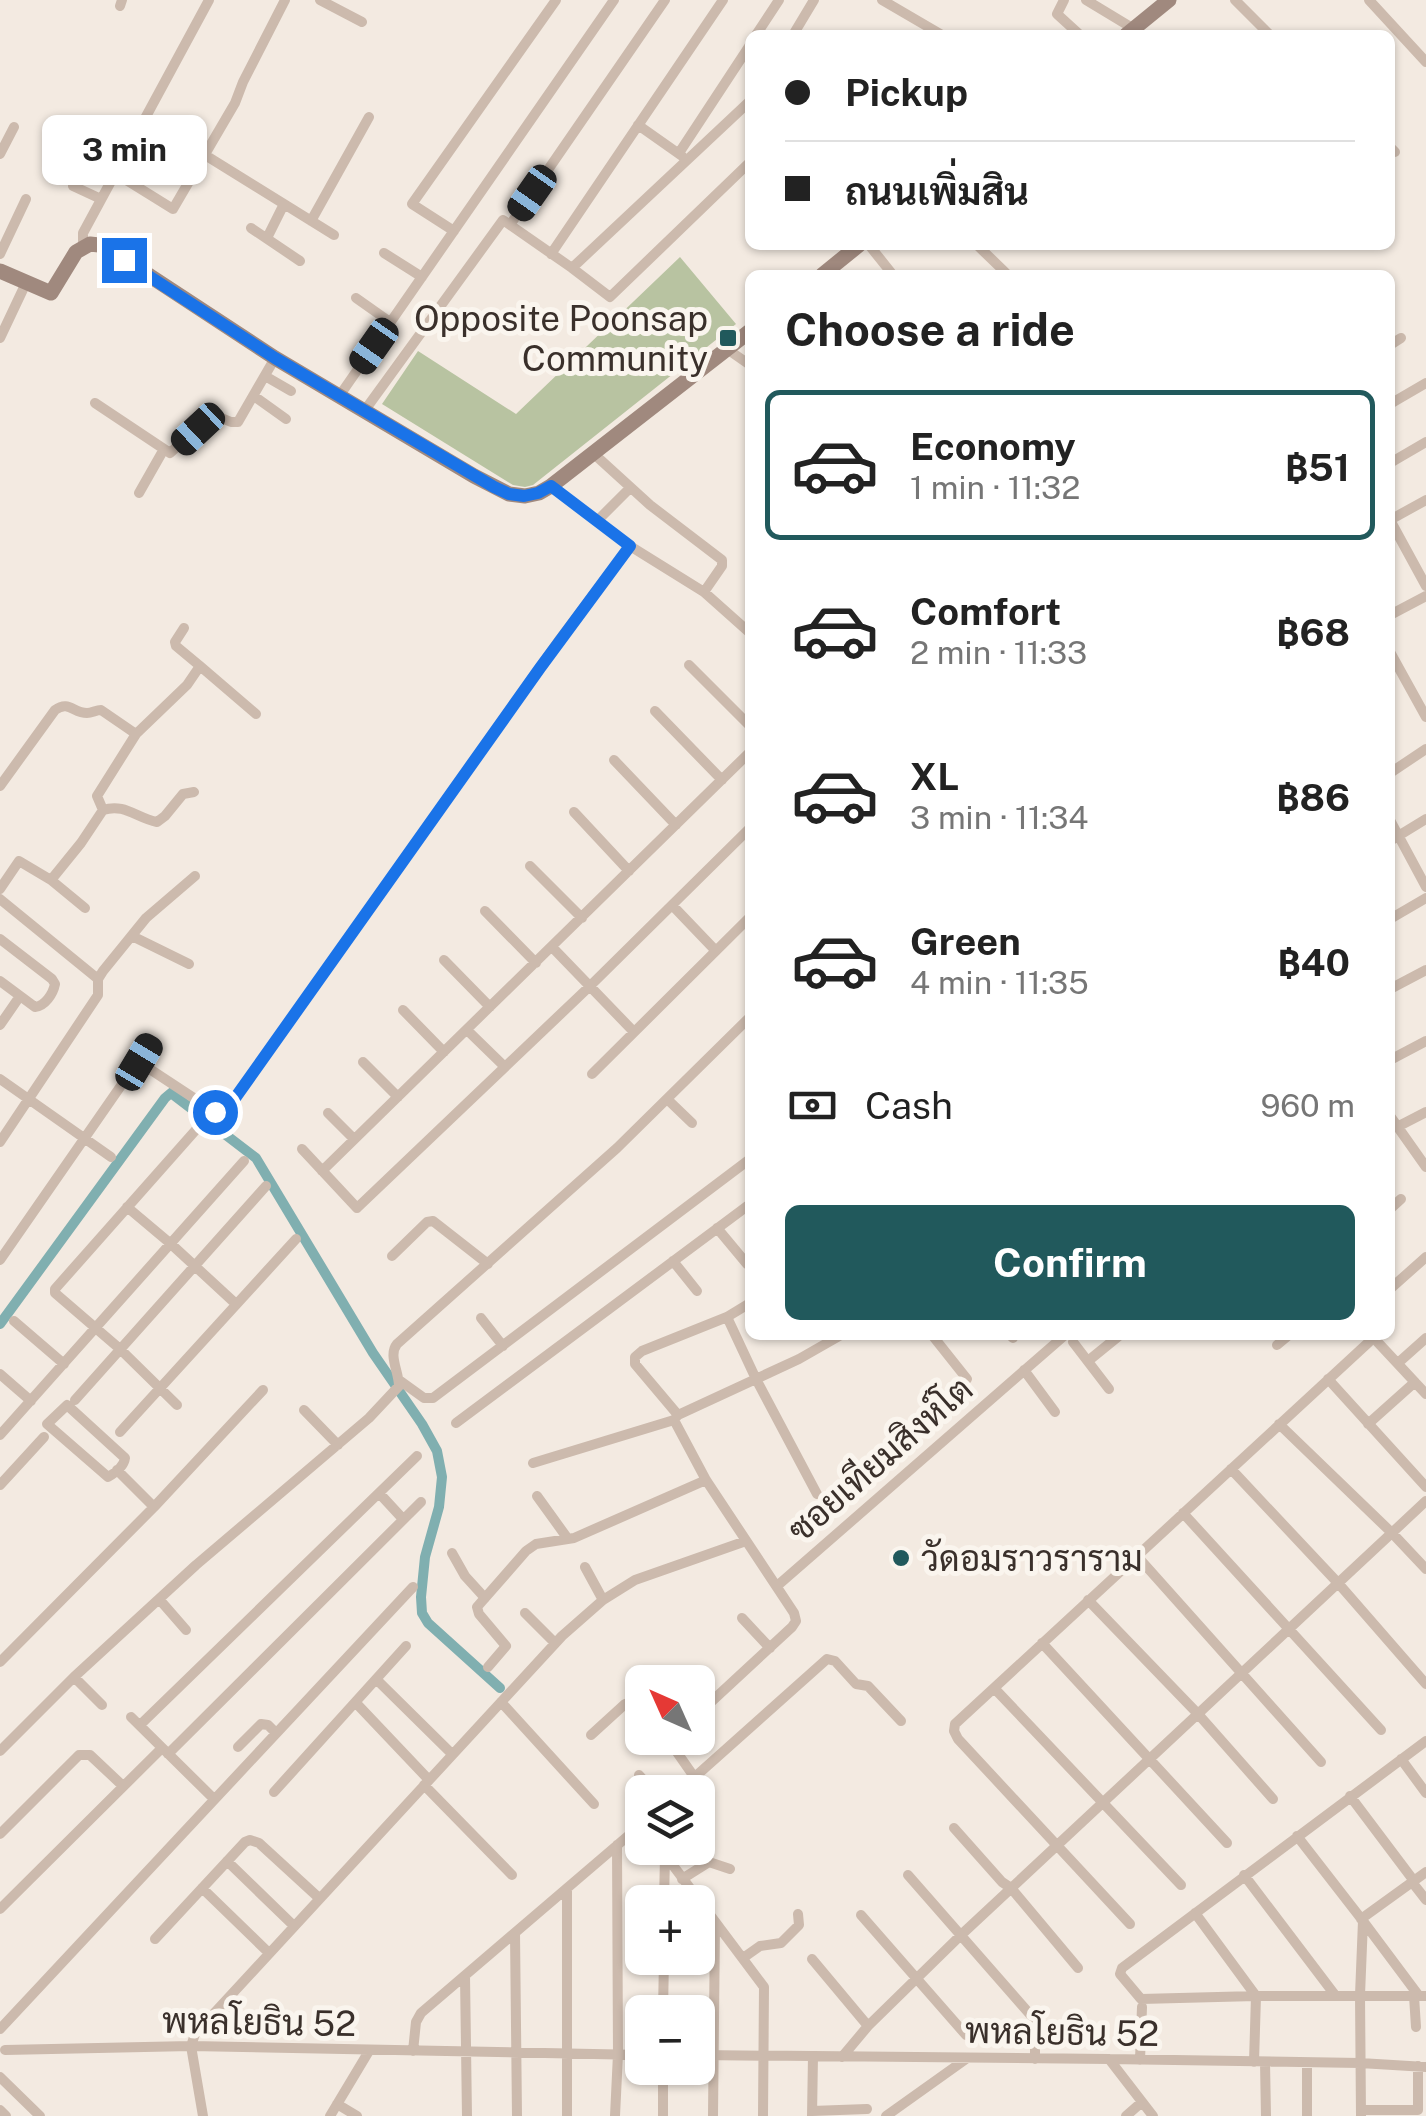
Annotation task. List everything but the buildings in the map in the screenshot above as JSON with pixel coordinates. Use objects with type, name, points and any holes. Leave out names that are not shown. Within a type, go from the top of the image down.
[{"type":"street","points":[[116,172],[173,209],[235,103],[285,0]]},
{"type":"street","points":[[320,0],[362,22]]},
{"type":"street","points":[[454,231],[412,204],[556,0]]},
{"type":"street","points":[[340,395],[614,0]]},
{"type":"street","points":[[510,225],[664,0]]},
{"type":"street","points":[[551,254],[723,0]]},
{"type":"street","points":[[759,30],[780,0]]},
{"type":"street","points":[[796,30],[814,0]]},
{"type":"street","points":[[882,0],[933,30]]},
{"type":"street","points":[[1064,0],[1057,14],[1075,30]]},
{"type":"street","points":[[1086,0],[1127,30]]},
{"type":"street","points":[[1132,30],[1168,0]]},
{"type":"street","points":[[1235,0],[1265,30]]},
{"type":"street","points":[[1369,0],[1426,62]]},
{"type":"street","points":[[83,246],[83,232],[208,1]]},
{"type":"street","points":[[683,156],[745,53]]},
{"type":"street","points":[[572,268],[683,156],[745,105]]},
{"type":"street","points":[[311,221],[369,118]]},
{"type":"street","points":[[638,125],[683,156]]},
{"type":"street","points":[[0,154],[14,127]]},
{"type":"street","points":[[205,154],[334,235]]},
{"type":"street","points":[[365,410],[503,220],[610,297],[745,167]]},
{"type":"street","points":[[73,186],[101,198]]},
{"type":"street","points":[[0,254],[26,199]]},
{"type":"street","points":[[266,238],[284,204]]},
{"type":"street","points":[[252,228],[300,260]]},
{"type":"street","points":[[0,271],[51,293],[76,252],[83,246],[99,245],[275,358],[474,476],[509,494],[524,496],[551,486],[745,335]]},
{"type":"street","points":[[833,270],[855,250]]},
{"type":"street","points":[[873,250],[889,270]]},
{"type":"street","points":[[982,250],[1003,270]]},
{"type":"street","points":[[384,253],[422,278]]},
{"type":"street","points":[[0,338],[26,283]]},
{"type":"street","points":[[356,298],[390,322]]},
{"type":"street","points":[[1395,342],[1402,338]]},
{"type":"street","points":[[727,349],[745,362]]},
{"type":"street","points":[[95,404],[170,454],[212,414],[238,422],[275,358]]},
{"type":"street","points":[[264,376],[291,392]]},
{"type":"street","points":[[1395,401],[1426,383]]},
{"type":"street","points":[[254,396],[286,419]]},
{"type":"street","points":[[1395,460],[1426,442]]},
{"type":"street","points":[[138,493],[164,449]]},
{"type":"street","points":[[594,454],[630,488],[722,560],[704,592]]},
{"type":"street","points":[[551,486],[630,546],[704,592],[745,629]]},
{"type":"street","points":[[597,522],[630,488]]},
{"type":"street","points":[[1395,517],[1426,500]]},
{"type":"street","points":[[1395,527],[1421,564],[1426,586]]},
{"type":"street","points":[[139,1062],[215,1112],[228,1108],[630,546]]},
{"type":"street","points":[[1395,612],[1426,596]]},
{"type":"street","points":[[184,628],[176,646],[256,714]]},
{"type":"street","points":[[1395,661],[1426,718]]},
{"type":"street","points":[[688,664],[745,721]]},
{"type":"street","points":[[102,810],[97,796],[136,734],[200,666]]},
{"type":"street","points":[[0,786],[60,706],[87,713],[101,710],[136,734]]},
{"type":"street","points":[[656,711],[722,780]]},
{"type":"street","points":[[1395,770],[1426,748]]},
{"type":"street","points":[[322,1171],[745,757]]},
{"type":"street","points":[[614,760],[676,825]]},
{"type":"street","points":[[51,880],[102,810],[114,806],[128,809],[156,822],[183,794],[194,792]]},
{"type":"street","points":[[574,812],[629,871]]},
{"type":"street","points":[[1395,837],[1426,819]]},
{"type":"street","points":[[302,1149],[357,1208],[745,833]]},
{"type":"street","points":[[1395,840],[1426,887]]},
{"type":"street","points":[[0,889],[19,861],[51,880],[85,908]]},
{"type":"street","points":[[530,866],[582,918]]},
{"type":"street","points":[[0,1142],[98,995],[98,979],[146,918],[196,876]]},
{"type":"street","points":[[1395,916],[1426,898]]},
{"type":"street","points":[[0,899],[98,979]]},
{"type":"street","points":[[672,905],[716,951]]},
{"type":"street","points":[[485,911],[536,963]]},
{"type":"street","points":[[592,1074],[745,922]]},
{"type":"street","points":[[132,936],[189,964]]},
{"type":"street","points":[[0,939],[55,984],[54,990],[35,1007],[0,981]]},
{"type":"street","points":[[552,947],[634,1032]]},
{"type":"street","points":[[444,960],[490,1007]]},
{"type":"street","points":[[1395,986],[1426,970]]},
{"type":"street","points":[[2,1018],[20,996]]},
{"type":"street","points":[[403,1010],[444,1052]]},
{"type":"street","points":[[0,1751],[159,1599],[369,1418],[397,1386],[393,1348],[617,1148],[745,1022]]},
{"type":"street","points":[[467,1030],[505,1067]]},
{"type":"street","points":[[0,1260],[152,1041]]},
{"type":"street","points":[[1395,1057],[1426,1041]]},
{"type":"street","points":[[363,1062],[398,1097]]},
{"type":"street","points":[[0,1080],[112,1157]]},
{"type":"street","points":[[667,1099],[692,1123]]},
{"type":"street","points":[[1395,1122],[1426,1112]]},
{"type":"street","points":[[328,1114],[354,1139]]},
{"type":"street","points":[[177,1404],[120,1348],[55,1293],[56,1286],[202,1123]]},
{"type":"street","points":[[1395,1123],[1426,1167]]},
{"type":"street","points":[[0,1435],[244,1162]]},
{"type":"street","points":[[397,1386],[433,1398],[745,1163]]},
{"type":"street","points":[[75,1400],[266,1186]]},
{"type":"street","points":[[1395,1204],[1401,1199]]},
{"type":"street","points":[[126,1208],[236,1304]]},
{"type":"street","points":[[456,1423],[745,1208]]},
{"type":"street","points":[[392,1256],[433,1221],[488,1264]]},
{"type":"street","points":[[717,1228],[745,1262]]},
{"type":"street","points":[[120,1432],[296,1239]]},
{"type":"street","points":[[1395,1284],[1426,1256]]},
{"type":"street","points":[[673,1261],[697,1291]]},
{"type":"street","points":[[715,1698],[796,1620],[706,1480],[676,1417],[635,1364],[634,1356],[745,1306]]},
{"type":"street","points":[[727,1317],[817,1494]]},
{"type":"street","points":[[481,1318],[503,1346]]},
{"type":"street","points":[[14,1321],[64,1364]]},
{"type":"street","points":[[1398,1363],[1426,1338]]},
{"type":"street","points":[[533,1462],[676,1417],[832,1340]]},
{"type":"street","points":[[936,1340],[968,1379]]},
{"type":"street","name":"ซอยเทียมสิงห์โต","points":[[776,1586],[1024,1370],[1068,1340]]},
{"type":"street","points":[[1070,1340],[1108,1388]]},
{"type":"street","points":[[1088,1361],[1114,1340]]},
{"type":"street","points":[[1278,1345],[1284,1340]]},
{"type":"street","points":[[1130,1924],[958,1739],[956,1724],[1368,1340]]},
{"type":"street","points":[[1372,1340],[1426,1394]]},
{"type":"street","points":[[1024,1370],[1056,1412]]},
{"type":"street","points":[[0,1374],[31,1400]]},
{"type":"street","points":[[1328,1380],[1426,1487]]},
{"type":"street","points":[[1368,1424],[1415,1382]]},
{"type":"street","points":[[0,1662],[262,1390]]},
{"type":"street","points":[[67,1405],[125,1458],[117,1470],[108,1477],[47,1424],[67,1405]]},
{"type":"street","points":[[304,1410],[338,1444]]},
{"type":"street","points":[[1279,1424],[1426,1569]]},
{"type":"street","points":[[0,1485],[44,1437]]},
{"type":"street","points":[[214,1798],[136,1721],[417,1456]]},
{"type":"street","points":[[1231,1469],[1426,1684]]},
{"type":"street","points":[[117,1470],[154,1506]]},
{"type":"street","points":[[488,1667],[506,1646],[477,1610],[526,1551],[536,1544],[568,1539],[706,1480]]},
{"type":"street","points":[[378,1493],[403,1519]]},
{"type":"street","points":[[537,1496],[568,1539]]},
{"type":"street","points":[[842,2057],[868,2026],[961,1935],[1426,1501]]},
{"type":"street","points":[[0,1909],[123,1786],[422,1502]]},
{"type":"street","points":[[1183,1513],[1381,1730]]},
{"type":"street","points":[[202,2116],[191,2046],[195,2034],[555,1643],[603,1600],[635,1580],[746,1541]]},
{"type":"street","points":[[452,1553],[465,1576],[486,1598]]},
{"type":"street","points":[[1136,1556],[1321,1762]]},
{"type":"street","points":[[585,1567],[603,1600]]},
{"type":"street","points":[[0,2028],[412,1587]]},
{"type":"street","points":[[159,1599],[186,1630]]},
{"type":"street","points":[[1088,1600],[1273,1798]]},
{"type":"street","points":[[525,1614],[555,1643]]},
{"type":"street","points":[[742,1618],[770,1648]]},
{"type":"street","points":[[1042,1644],[1227,1843]]},
{"type":"street","points":[[274,1792],[406,1646]]},
{"type":"street","points":[[698,1775],[827,1659],[835,1661],[856,1684],[868,1686],[901,1722]]},
{"type":"street","points":[[74,1677],[102,1705]]},
{"type":"street","points":[[378,1680],[452,1754]]},
{"type":"street","points":[[994,1688],[1181,1885]]},
{"type":"street","points":[[501,1702],[594,1804]]},
{"type":"street","points":[[356,1703],[512,1876]]},
{"type":"street","points":[[591,1736],[625,1705]]},
{"type":"street","points":[[238,1747],[261,1724],[275,1732]]},
{"type":"street","points":[[1420,1996],[1141,1999],[1120,1974],[1122,1968],[1426,1740]]},
{"type":"street","points":[[0,1834],[79,1755],[90,1755],[123,1786]]},
{"type":"street","points":[[1400,1759],[1426,1793]]},
{"type":"street","points":[[1350,1796],[1426,1900]]},
{"type":"street","points":[[954,1828],[1078,1968]]},
{"type":"street","points":[[1296,1836],[1420,1996],[1416,2028]]},
{"type":"street","points":[[413,2052],[418,2017],[625,1838]]},
{"type":"street","points":[[155,1939],[250,1840],[320,1898]]},
{"type":"street","points":[[615,2116],[617,1845]]},
{"type":"street","points":[[226,1861],[294,1926]]},
{"type":"street","points":[[682,1879],[709,1862],[730,1869]]},
{"type":"street","points":[[672,1865],[764,1987],[762,2116]]},
{"type":"street","points":[[1362,1920],[1426,1872]]},
{"type":"street","points":[[908,1875],[1035,2020],[1035,2059]]},
{"type":"street","points":[[1244,1876],[1335,1995]]},
{"type":"street","points":[[202,1888],[269,1952]]},
{"type":"street","points":[[567,1888],[567,2116]]},
{"type":"street","points":[[1195,1913],[1256,1996],[1266,2116]]},
{"type":"street","points":[[743,1958],[760,1946],[786,1939],[799,1925],[798,1914]]},
{"type":"street","points":[[861,1915],[966,2035]]},
{"type":"street","points":[[1362,1920],[1361,2113],[1418,2110],[1422,2066]]},
{"type":"street","points":[[714,1995],[716,1924]]},
{"type":"street","points":[[515,1933],[516,2116]]},
{"type":"street","points":[[812,1959],[868,2026]]},
{"type":"street","points":[[466,1976],[467,2116]]},
{"type":"street","points":[[1140,2060],[1142,2006]]},
{"type":"street","name":"พหลโยธิน 52","points":[[2,2052],[191,2046],[625,2054]]},
{"type":"street","points":[[330,2116],[368,2051]]},
{"type":"street","name":"พหลโยธิน 52","points":[[715,2055],[1422,2066]]},
{"type":"street","points":[[813,2056],[812,2113],[867,2109]]},
{"type":"street","points":[[886,2116],[966,2058]]},
{"type":"street","points":[[1109,2059],[1152,2116]]},
{"type":"street","points":[[1307,2063],[1307,2116]]},
{"type":"street","points":[[0,2077],[40,2116]]},
{"type":"street","points":[[663,2085],[663,2116]]},
{"type":"street","points":[[713,2085],[713,2116]]},
{"type":"street","points":[[1126,2116],[1142,2102]]},
{"type":"street","points":[[337,2104],[356,2116]]},
{"type":"street","points":[[0,2110],[6,2116]]},
{"type":"green space","points":[[680,257],[736,324],[533,485],[513,485],[382,404],[418,351],[516,414]]},
{"type":"waterway","points":[[0,1324],[171,1093],[256,1158],[437,1451],[442,1477],[439,1507],[425,1557],[422,1613],[428,1623],[500,1688]]},
{"type":"place","name":"Opposite Poonsap Community","points":[[728,338]]},
{"type":"place","name":"วัดอมราวราราม","points":[[901,1558]]},
{"type":"route","points":[[124,260],[275,358],[474,476],[509,494],[524,496],[551,486],[630,546],[228,1108],[215,1112]]}]
